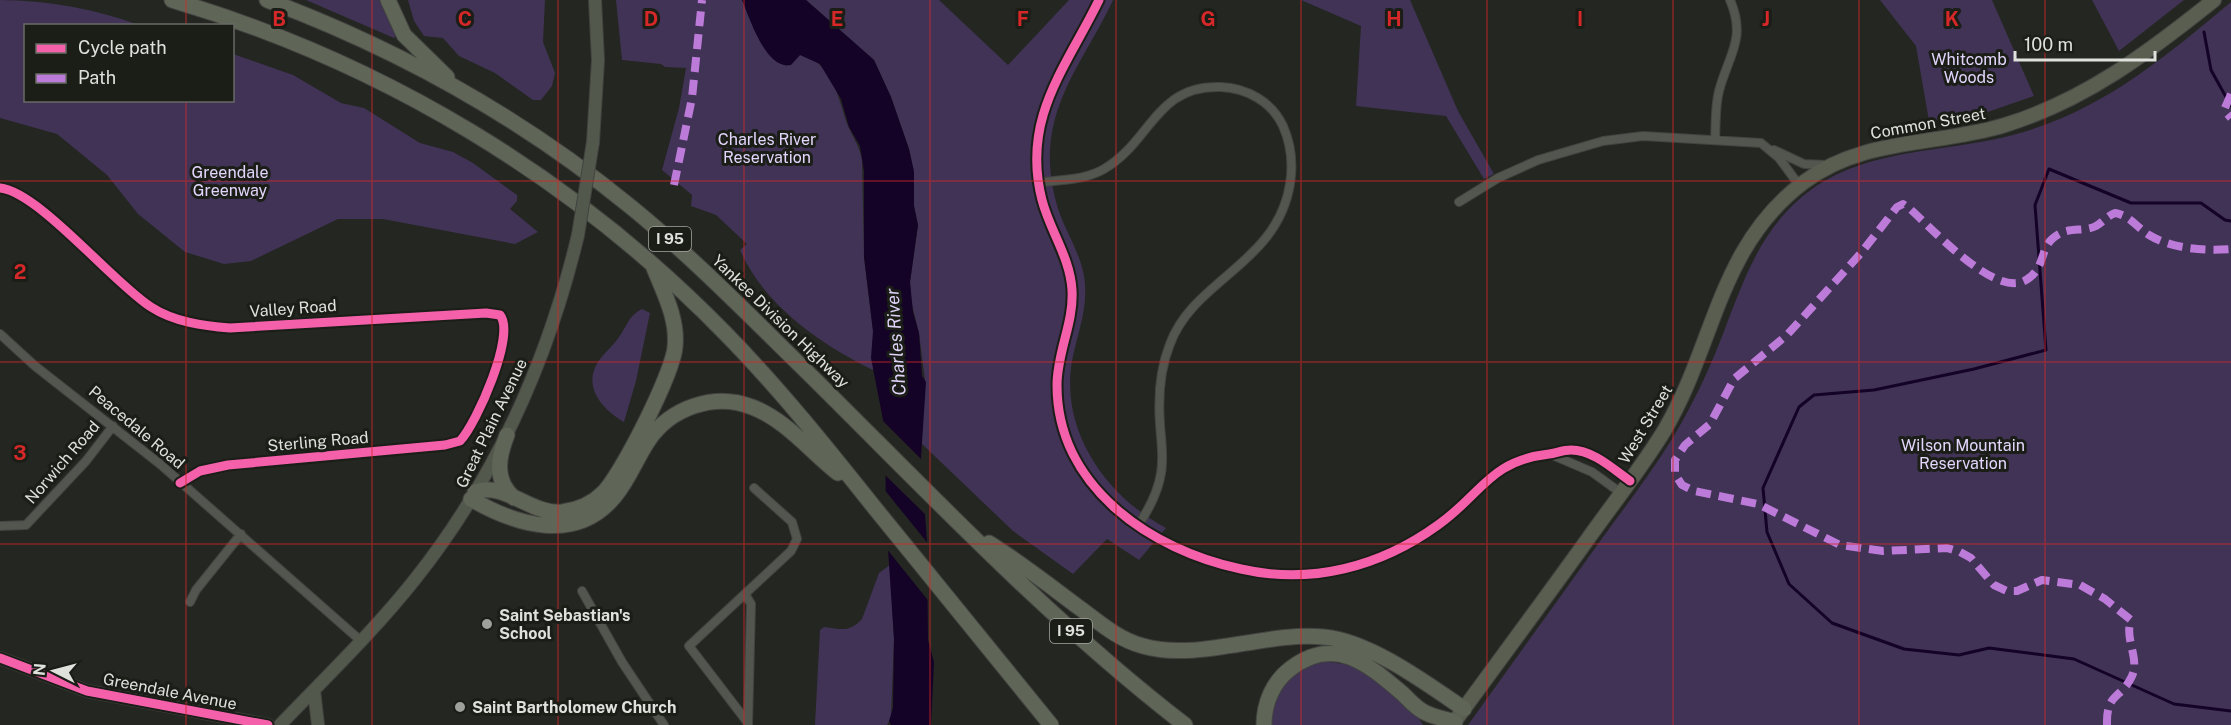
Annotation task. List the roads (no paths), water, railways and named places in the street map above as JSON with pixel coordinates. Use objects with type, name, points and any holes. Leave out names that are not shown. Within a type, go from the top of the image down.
[{"type":"highway","name":"I 95","points":[[172,0],[256,27],[310,49],[424,104],[532,170],[587,210],[652,263],[749,358],[860,489],[1051,725]]},
{"type":"highway","name":"Yankee Division Highway","points":[[267,0],[369,43],[462,92],[561,154],[642,216],[706,273],[1081,640],[1185,725]]},
{"type":"highway","points":[[388,0],[396,21],[409,41],[462,92]]},
{"type":"highway","points":[[473,496],[494,490],[522,503],[550,512],[575,509],[601,495],[616,475],[666,380],[674,356],[673,319],[652,263]]},
{"type":"highway","points":[[473,496],[492,511],[530,525],[551,527],[576,522],[595,514],[613,499],[648,441],[663,424],[690,407],[723,401],[752,407],[773,418],[860,489]]},
{"type":"highway","points":[[507,435],[500,454],[499,471],[507,491],[522,503]]},
{"type":"highway","points":[[966,529],[1016,560],[1110,630],[1139,645],[1177,650],[1305,637],[1327,637],[1370,652],[1464,709]]},
{"type":"highway","points":[[1264,725],[1270,696],[1286,672],[1302,660],[1328,654],[1347,656],[1367,664],[1426,718],[1454,723]]},
{"type":"main road","name":"Great Plain Avenue","points":[[280,725],[361,641],[426,565],[473,496],[507,435],[545,347],[578,235],[593,142],[598,60],[595,0]]},
{"type":"main road","name":"Common Street","points":[[1799,185],[1830,165],[1877,148],[1986,131],[2052,108],[2125,69],[2214,0]]},
{"type":"main road","name":"West Street","points":[[1454,723],[1630,481],[1679,404],[1732,268],[1741,252],[1754,232],[1799,185]]},
{"type":"main road","name":"Greendale Avenue","points":[[0,658],[87,691],[239,722],[268,725]]},
{"type":"main road","points":[[314,690],[318,725]]},
{"type":"street","points":[[1098,0],[1055,78],[1044,106],[1037,145],[1038,183],[1048,221],[1067,264],[1072,288],[1071,312],[1057,375],[1058,404],[1064,432],[1079,464],[1096,490],[1137,527],[1187,553],[1242,570],[1287,575],[1332,572],[1368,562],[1409,543],[1447,519],[1502,468],[1520,458],[1566,450],[1581,451],[1630,481]]},
{"type":"street","points":[[1715,139],[1719,92],[1733,57],[1737,36],[1737,22],[1730,0]]},
{"type":"street","points":[[1038,183],[1075,179],[1105,168],[1128,149],[1165,105],[1198,89],[1223,87],[1252,94],[1275,113],[1287,140],[1291,164],[1290,181],[1286,200],[1275,225],[1252,255],[1190,310],[1169,345],[1160,393],[1162,471],[1155,494],[1137,527]]},
{"type":"street","name":"Common Street","points":[[1460,202],[1517,168],[1603,141],[1643,136],[1756,142],[1804,164],[1830,165]]},
{"type":"street","points":[[1766,146],[1779,158],[1799,185]]},
{"type":"street","name":"Valley Road","points":[[0,188],[28,198],[152,308],[181,320],[206,326],[230,328],[344,319],[500,315],[504,320],[504,333],[492,381],[477,415],[462,439]]},
{"type":"street","name":"Peacedale Road","points":[[0,334],[35,366],[113,426],[241,534],[361,641]]},
{"type":"street","name":"Norwich Road","points":[[0,526],[26,525],[86,461],[113,426]]},
{"type":"street","name":"Sterling Road","points":[[180,483],[200,471],[228,465],[445,445],[462,439]]},
{"type":"street","points":[[1550,454],[1592,472],[1621,493]]},
{"type":"street","points":[[748,724],[689,646],[790,551],[797,539],[792,522],[754,488]]},
{"type":"street","points":[[190,603],[196,590],[241,534]]},
{"type":"street","points":[[582,591],[622,662],[664,725]]},
{"type":"street","points":[[746,594],[751,604],[748,724]]},
{"type":"water","name":"Charles River","points":[[742,0],[806,0],[874,60],[891,97],[909,149],[914,172],[914,206],[918,225],[910,282],[913,312],[919,333],[922,376],[926,382],[921,457],[927,542],[928,640],[934,662],[931,725],[891,725],[889,721],[893,708],[894,639],[886,519],[885,430],[871,358],[873,331],[864,257],[864,171],[860,146],[849,127],[841,99],[820,64],[800,55],[791,65],[774,60],[760,42]]},
{"type":"waterway","points":[[2204,32],[2211,70],[2231,106]]},
{"type":"waterway","points":[[2231,221],[2225,220],[2201,203],[2131,203],[2049,169],[2035,205],[2046,350],[1974,369],[1874,390],[1814,395],[1799,407],[1763,488],[1767,532],[1789,584],[1832,623],[1904,649],[1959,655],[1989,648],[2074,659],[2174,704],[2231,711]]},
{"type":"place","name":"Saint Sebastian's School","points":[[487,624]]},
{"type":"place","name":"Saint Bartholomew Church","points":[[460,707]]},
{"type":"park label","name":"Whitcomb Woods","points":[[1969,68]]},
{"type":"park label","name":"Charles River Reservation","points":[[767,148]]},
{"type":"park label","name":"Greendale Greenway","points":[[230,181]]},
{"type":"park label","name":"Wilson Mountain Reservation","points":[[1963,454]]}]
